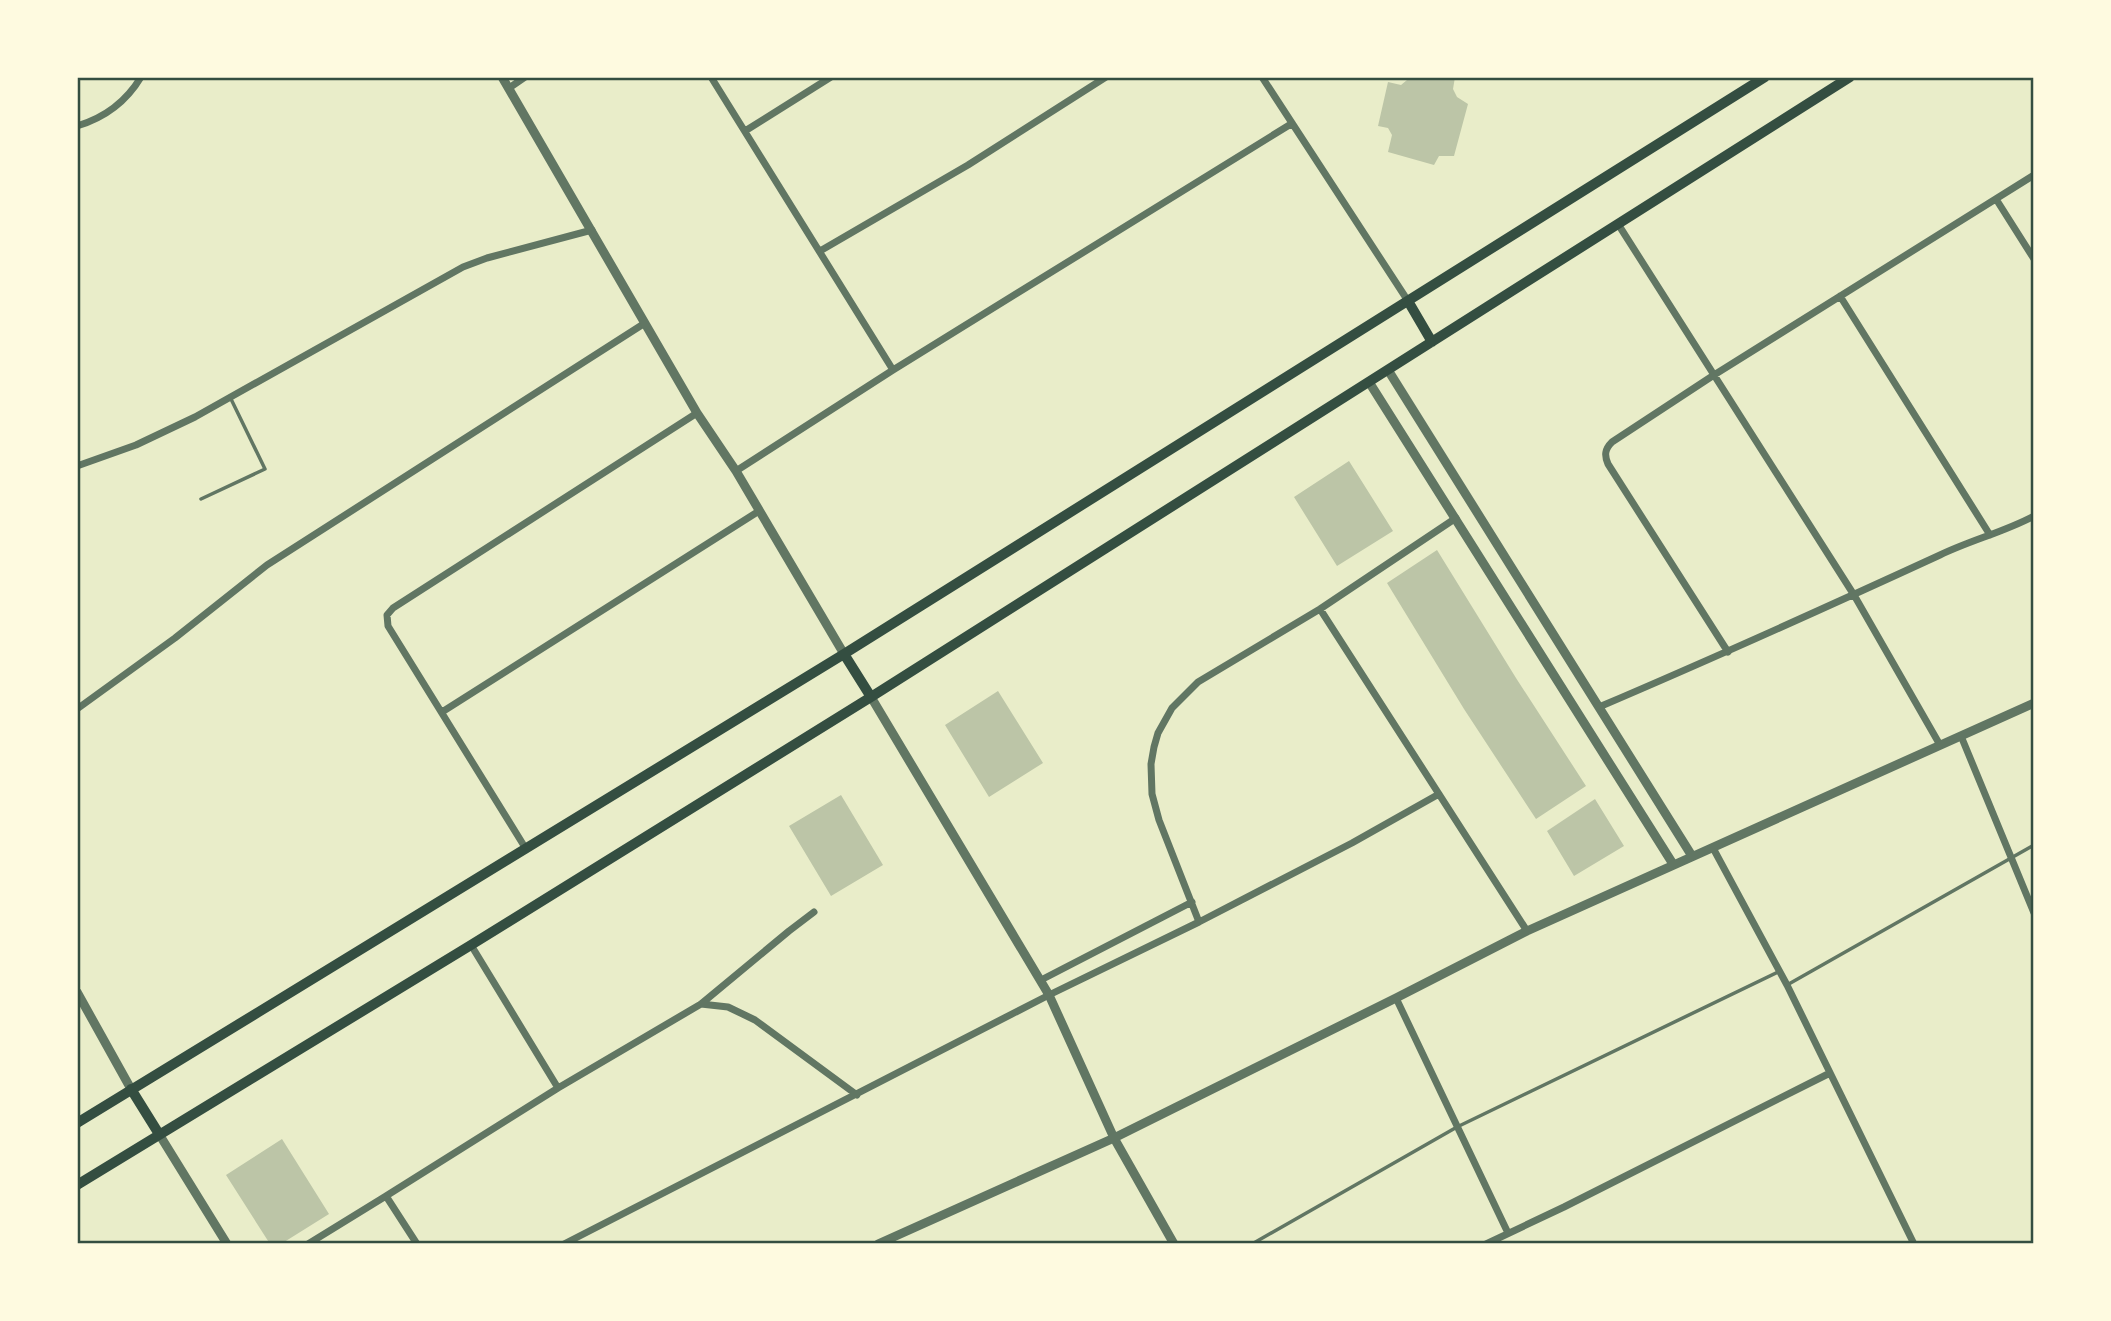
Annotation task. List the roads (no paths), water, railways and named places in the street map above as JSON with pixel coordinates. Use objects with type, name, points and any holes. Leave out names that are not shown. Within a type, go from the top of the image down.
[{"type":"main road","points":[[77,1123],[844,654],[1765,77]]},
{"type":"main road","points":[[77,1185],[871,697],[1850,77]]},
{"type":"main road","points":[[1408,301],[1432,342]]},
{"type":"main road","points":[[844,654],[871,697]]},
{"type":"main road","points":[[131,1089],[159,1134]]},
{"type":"street","points":[[77,126],[104,115],[118,105],[141,77]]},
{"type":"street","points":[[502,77],[698,413],[736,471],[844,654]]},
{"type":"street","points":[[509,88],[525,77]]},
{"type":"street","points":[[710,77],[893,370]]},
{"type":"street","points":[[745,131],[831,77]]},
{"type":"street","points":[[820,251],[968,165],[1106,77]]},
{"type":"street","points":[[1262,77],[1408,301]]},
{"type":"street","points":[[736,471],[893,370],[1292,124]]},
{"type":"street","points":[[1728,652],[1605,458],[1607,447],[1714,375],[2034,175]]},
{"type":"street","points":[[1996,200],[2034,259]]},
{"type":"street","points":[[1618,224],[1854,595],[1940,745]]},
{"type":"street","points":[[77,466],[161,434],[463,267],[592,229]]},
{"type":"street","points":[[1840,296],[1990,535]]},
{"type":"street","points":[[77,709],[175,638],[267,565],[645,323]]},
{"type":"street","points":[[1388,370],[1692,856]]},
{"type":"street","points":[[1369,382],[1674,864]]},
{"type":"street","points":[[526,849],[388,626],[390,611],[698,413]]},
{"type":"street","points":[[442,712],[759,511]]},
{"type":"street","points":[[1599,707],[1728,652],[1944,553],[2034,516]]},
{"type":"street","points":[[1199,922],[1159,820],[1152,794],[1151,764],[1158,733],[1172,708],[1198,682],[1320,609],[1456,518]]},
{"type":"street","points":[[1320,609],[1527,930]]},
{"type":"street","points":[[871,697],[1041,980],[1114,1138],[1174,1244]]},
{"type":"street","points":[[878,1244],[1114,1138],[1527,930],[2034,703]]},
{"type":"street","points":[[1961,736],[2034,914]]},
{"type":"street","points":[[564,1244],[1049,995],[1199,922],[1352,843],[1438,794]]},
{"type":"street","points":[[1713,848],[1780,971],[1914,1244]]},
{"type":"street","points":[[1041,980],[1192,902]]},
{"type":"street","points":[[308,1244],[558,1088],[701,1004],[814,912]]},
{"type":"street","points":[[471,945],[558,1088]]},
{"type":"street","points":[[77,992],[131,1089]]},
{"type":"street","points":[[1396,998],[1508,1233]]},
{"type":"street","points":[[701,1004],[728,1007],[749,1016],[857,1095]]},
{"type":"street","points":[[1486,1244],[1830,1073]]},
{"type":"street","points":[[159,1134],[227,1244]]},
{"type":"street","points":[[386,1196],[417,1244]]},
{"type":"lane","points":[[201,499],[265,468],[230,397]]},
{"type":"lane","points":[[1787,985],[2034,845]]},
{"type":"lane","points":[[1252,1244],[1457,1127],[1780,971]]}]
